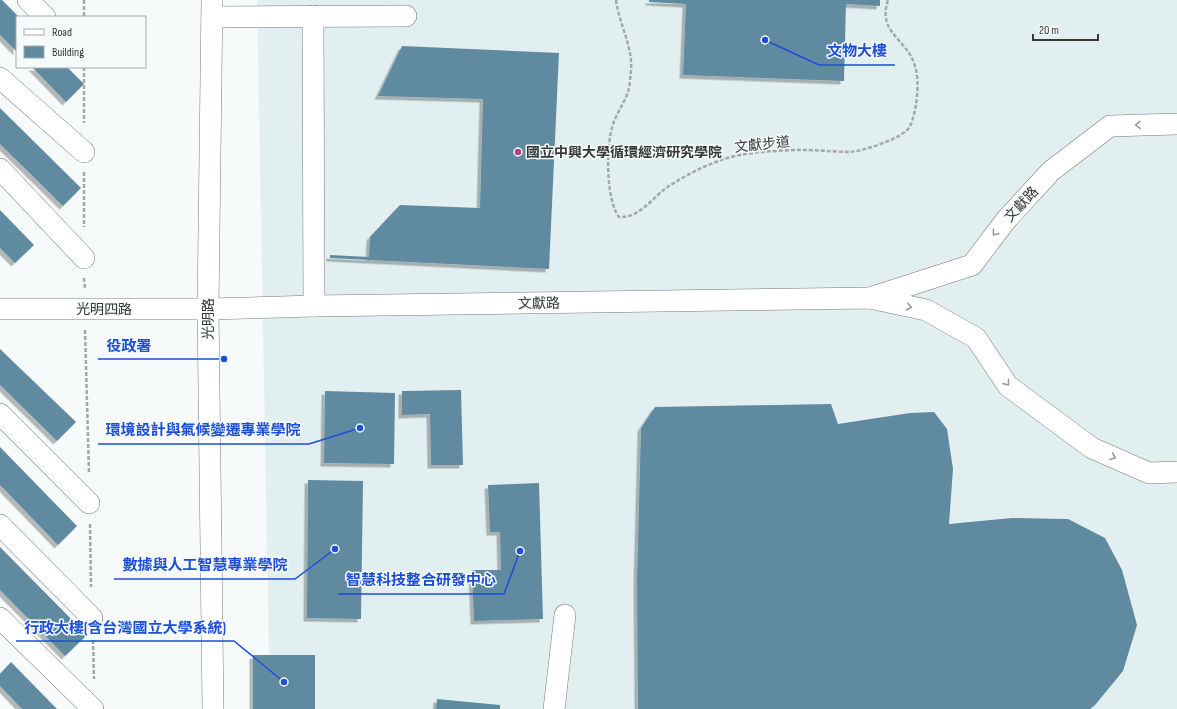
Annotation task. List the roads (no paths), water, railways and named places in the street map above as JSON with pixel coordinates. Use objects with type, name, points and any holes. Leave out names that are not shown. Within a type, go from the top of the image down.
[{"type":"street","points":[[28,0],[44,16]]},
{"type":"street","points":[[212,8],[314,16],[406,16]]},
{"type":"street","name":"光明路","points":[[212,8],[208,309],[213,709]]},
{"type":"street","points":[[314,16],[314,306]]},
{"type":"street","points":[[0,78],[84,152]]},
{"type":"street","name":"文獻路","points":[[870,298],[972,265],[1006,220],[1051,171],[1110,126],[1177,124]]},
{"type":"street","points":[[0,169],[84,258]]},
{"type":"street","name":"文獻路","points":[[208,309],[314,306],[870,298],[926,310],[976,338],[1008,386],[1092,448],[1149,473],[1177,472]]},
{"type":"street","name":"光明四路","points":[[0,309],[208,309]]},
{"type":"street","points":[[0,414],[89,503]]},
{"type":"street","points":[[0,525],[92,618]]},
{"type":"street","points":[[554,709],[565,615]]},
{"type":"street","points":[[0,618],[93,709]]},
{"type":"place","name":"文物大樓","points":[[765,40]]},
{"type":"place","name":"國立中興大學循環經濟研究學院","points":[[518,152]]},
{"type":"place","name":"役政署","points":[[224,359]]},
{"type":"place","name":"環境設計與氣候變遷專業學院","points":[[360,428]]},
{"type":"place","name":"數據與人工智慧專業學院","points":[[335,549]]},
{"type":"place","name":"智慧科技整合研發中心","points":[[520,551]]},
{"type":"place","name":"行政大樓(含台灣國立大學系統)","points":[[284,682]]}]
